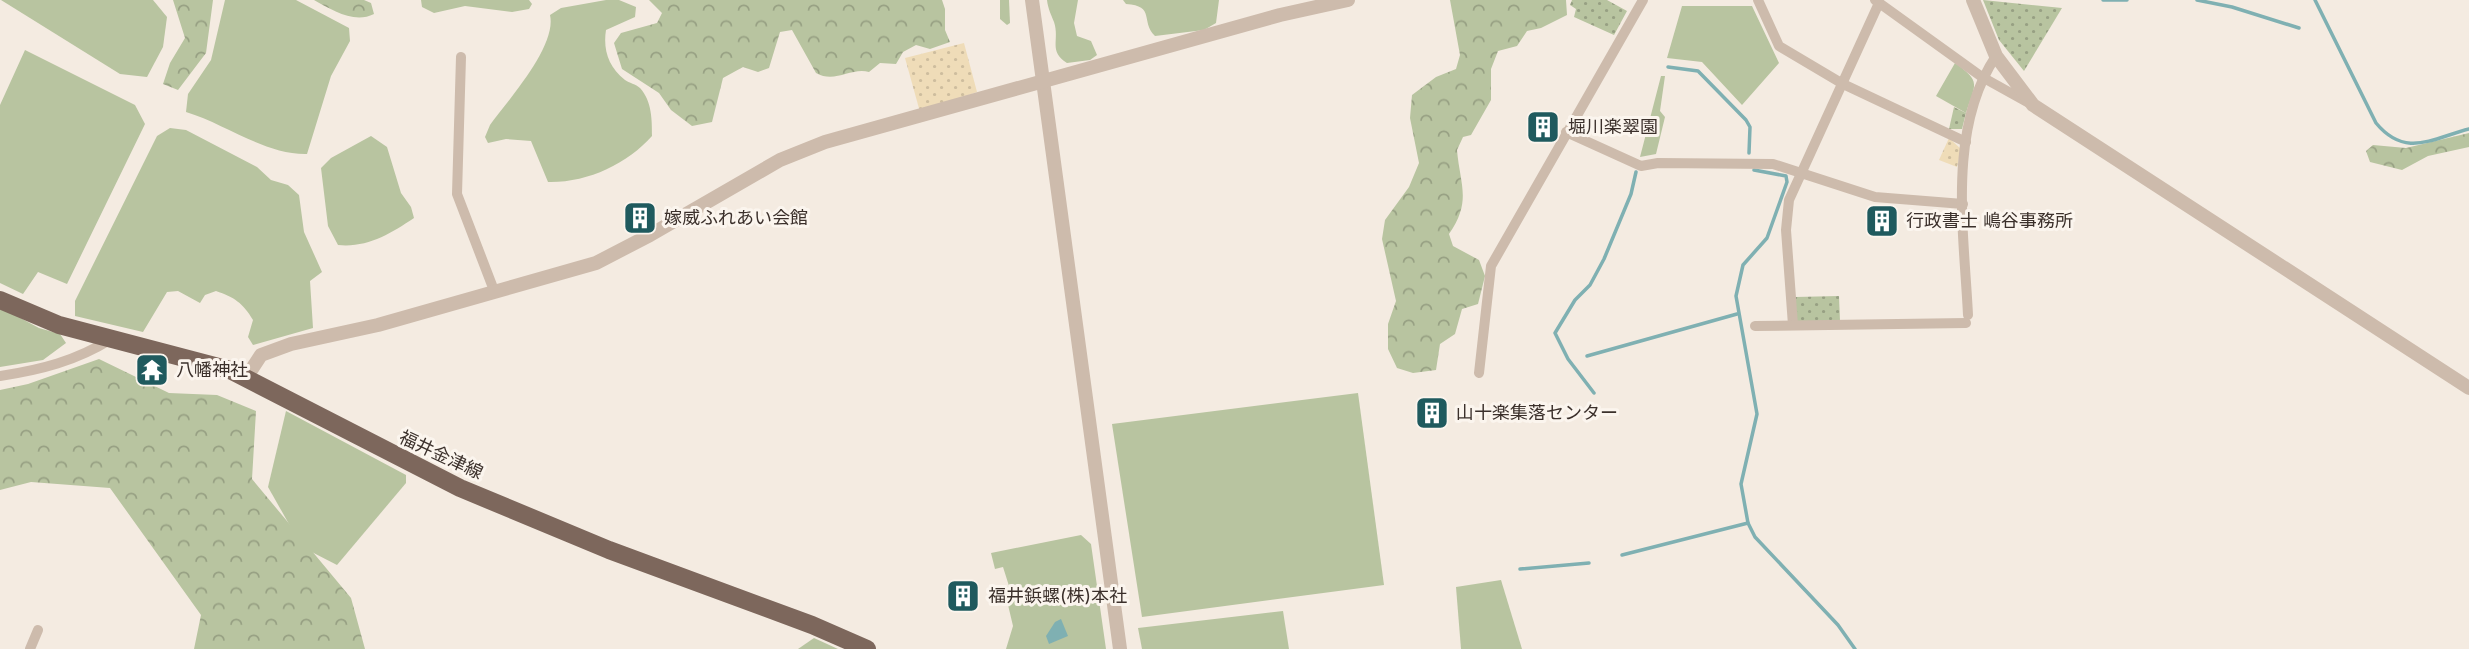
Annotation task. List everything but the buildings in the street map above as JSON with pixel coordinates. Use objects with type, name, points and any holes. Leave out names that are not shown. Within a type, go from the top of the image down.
[{"type":"main road","name":"福井金津線","points":[[0,300],[41,318],[226,369],[409,465],[460,488],[609,550],[812,625],[867,649]]},
{"type":"street","points":[[1032,0],[1120,649]]},
{"type":"street","points":[[246,378],[264,353],[495,293],[596,263],[780,160],[825,142],[1280,15],[1348,0]]},
{"type":"street","points":[[1479,373],[1491,266],[1643,0]]},
{"type":"street","points":[[1758,0],[1779,46],[1843,84],[1966,142]]},
{"type":"street","points":[[1973,0],[1996,56],[2033,105]]},
{"type":"street","points":[[1793,324],[1786,230],[1789,200],[1798,174],[1843,84],[1877,1],[1982,77],[2033,105],[2469,388]]},
{"type":"street","points":[[1755,326],[1967,319],[1963,204],[1966,142],[1982,77],[1996,56]]},
{"type":"street","points":[[461,57],[457,194],[495,293]]},
{"type":"street","points":[[1566,132],[1641,166],[1658,163],[1773,164],[1875,197],[1963,204]]},
{"type":"street","points":[[0,376],[43,369],[88,354],[111,339]]},
{"type":"street","points":[[30,649],[38,630]]},
{"type":"green space","points":[[1,0],[153,0],[167,17],[163,47],[147,77],[120,74]]},
{"type":"green space","points":[[173,0],[213,0],[206,53],[178,90],[163,84],[170,63],[185,38]]},
{"type":"green space","points":[[225,0],[296,0],[349,28],[350,41],[331,76],[307,154],[276,150],[186,112],[188,94],[211,60]]},
{"type":"green space","points":[[314,0],[364,0],[371,3],[374,14],[351,17]]},
{"type":"green space","points":[[421,0],[529,0],[532,4],[529,9],[512,12],[465,6],[434,13],[422,7]]},
{"type":"green space","points":[[619,0],[636,7],[635,17],[606,30],[605,44],[614,69],[644,93],[649,105],[652,136],[631,155],[605,170],[577,179],[548,182],[531,141],[506,139],[488,143],[485,137],[490,125],[539,57],[550,28],[550,15],[561,8]]},
{"type":"green space","points":[[649,0],[942,0],[945,30],[950,42],[930,49],[916,45],[903,52],[896,64],[880,63],[869,72],[830,77],[816,73],[792,30],[780,32],[769,68],[758,72],[743,67],[723,78],[712,122],[692,126],[671,110],[659,93],[622,69],[614,43],[621,33],[657,23],[662,13]]},
{"type":"green space","points":[[1000,0],[1009,0],[1010,23],[1007,25],[1000,19]]},
{"type":"green space","points":[[1047,0],[1078,0],[1074,23],[1077,36],[1091,41],[1097,55],[1090,60],[1067,63],[1061,59],[1056,50],[1056,28]]},
{"type":"green space","points":[[1123,0],[1219,0],[1216,23],[1204,30],[1155,36],[1144,11],[1135,5],[1126,4]]},
{"type":"green space","points":[[1450,0],[1566,0],[1567,15],[1541,28],[1527,31],[1517,46],[1498,51],[1491,69],[1491,100],[1471,135],[1463,137],[1457,150],[1463,193],[1460,212],[1449,234],[1453,246],[1479,260],[1485,276],[1478,304],[1462,309],[1455,334],[1440,344],[1436,370],[1413,373],[1397,368],[1388,349],[1388,324],[1396,301],[1382,239],[1385,220],[1409,187],[1419,163],[1410,118],[1412,95],[1436,77],[1456,69],[1460,55]]},
{"type":"green space","points":[[1572,0],[1607,0],[1627,11],[1614,35],[1574,17],[1576,9],[1570,5]]},
{"type":"green space","points":[[1983,0],[2062,8],[2024,71],[1999,40]]},
{"type":"green space","points":[[1682,6],[1752,6],[1779,63],[1742,105],[1702,62],[1667,58]]},
{"type":"green space","points":[[25,50],[135,105],[145,124],[67,284],[38,272],[23,294],[0,283],[0,105]]},
{"type":"green space","points":[[1955,63],[1969,75],[1974,84],[1966,113],[1936,96]]},
{"type":"green space","points":[[1661,76],[1665,76],[1660,111],[1665,117],[1656,154],[1640,157]]},
{"type":"green space","points":[[1954,107],[1966,113],[1962,129],[1949,129]]},
{"type":"green space","points":[[170,128],[186,130],[257,167],[271,180],[288,185],[299,195],[304,232],[322,272],[310,281],[313,328],[253,345],[248,337],[253,320],[246,309],[237,301],[216,291],[205,295],[200,303],[178,291],[167,292],[143,332],[75,316],[75,301],[157,136]]},
{"type":"green space","points":[[2469,133],[2469,147],[2428,156],[2402,170],[2370,162],[2366,151],[2373,145],[2406,148]]},
{"type":"green space","points":[[371,136],[387,147],[401,193],[411,207],[414,218],[368,242],[338,245],[328,226],[321,168],[331,158]]},
{"type":"green space","points":[[1839,296],[1840,321],[1796,323],[1795,297]]},
{"type":"green space","points":[[0,307],[39,328],[60,334],[66,343],[43,360],[0,367]]},
{"type":"green space","points":[[99,359],[169,393],[217,395],[256,411],[252,479],[351,598],[365,649],[194,649],[201,615],[110,488],[31,482],[0,490],[0,390],[28,384]]},
{"type":"green space","points":[[1358,393],[1384,585],[1142,617],[1112,424]]},
{"type":"green space","points":[[286,411],[406,475],[406,483],[337,565],[302,547],[268,487]]},
{"type":"green space","points":[[1081,535],[1091,544],[1106,649],[1006,649],[1013,626],[1004,588],[1009,586],[1003,567],[995,569],[991,553]]},
{"type":"green space","points":[[1501,580],[1522,649],[1461,649],[1456,587]]},
{"type":"green space","points":[[1283,611],[1289,649],[1142,649],[1138,628]]},
{"type":"green space","points":[[814,638],[838,649],[798,649]]},
{"type":"sand","points":[[964,43],[977,92],[920,112],[905,58]]},
{"type":"sand","points":[[1949,138],[1961,149],[1957,167],[1939,160]]},
{"type":"water","points":[[1061,619],[1068,636],[1049,644],[1046,636],[1055,622]]},
{"type":"waterway","points":[[2103,0],[2127,0]]},
{"type":"waterway","points":[[2197,0],[2232,7],[2299,28]]},
{"type":"waterway","points":[[2315,0],[2376,123],[2387,134],[2397,140],[2419,143],[2469,129]]},
{"type":"waterway","points":[[1668,67],[1698,71],[1746,120],[1750,127],[1749,153]]},
{"type":"waterway","points":[[1754,170],[1786,176],[1787,182],[1767,238],[1743,265],[1736,296],[1757,414],[1741,484],[1748,523],[1755,537],[1838,625],[1855,649]]},
{"type":"waterway","points":[[1594,393],[1568,359],[1555,333],[1575,300],[1590,285],[1604,259],[1631,194],[1636,172]]},
{"type":"waterway","points":[[1587,356],[1737,314]]},
{"type":"waterway","points":[[1622,555],[1748,523]]},
{"type":"waterway","points":[[1520,569],[1589,563]]},
{"type":"place","name":"堀川楽翠園","points":[[1543,127]]},
{"type":"place","name":"嫁威ふれあい会館","points":[[640,218]]},
{"type":"place","name":"行政書士 嶋谷事務所","points":[[1882,221]]},
{"type":"place","name":"八幡神社","points":[[152,370]]},
{"type":"place","name":"山十楽集落センター","points":[[1432,413]]},
{"type":"place","name":"福井鋲螺(株)本社","points":[[963,596]]}]
